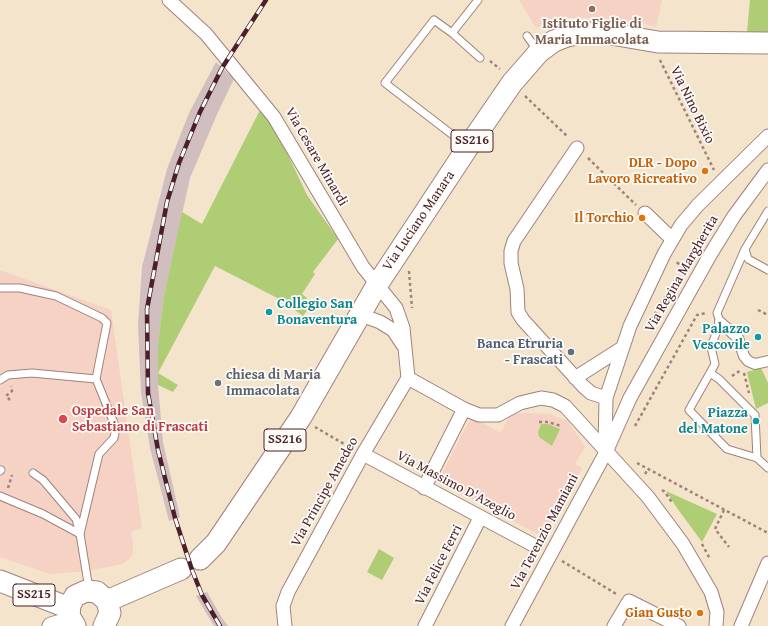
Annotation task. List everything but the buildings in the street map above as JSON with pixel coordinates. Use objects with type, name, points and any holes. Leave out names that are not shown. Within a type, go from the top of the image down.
[{"type":"main road","name":"Via Luciano Manara","points":[[377,285],[512,83],[533,44],[550,43],[563,37],[595,33],[658,42],[768,43]]},
{"type":"main road","name":"SS216","points":[[200,559],[216,543],[300,417],[361,315],[377,285]]},
{"type":"main road","points":[[66,620],[72,599],[78,594],[102,608],[178,570]]},
{"type":"main road","name":"SS215","points":[[0,581],[66,620]]},
{"type":"street","name":"Via Cesare Minardi","points":[[169,0],[206,34],[274,117],[331,216],[363,267],[389,298],[398,313],[403,328],[408,378]]},
{"type":"street","points":[[606,452],[606,401],[633,316],[664,254],[672,239],[704,198],[768,136]]},
{"type":"street","points":[[577,147],[514,241],[510,259],[517,289],[517,308],[520,316],[575,378],[591,393],[606,401],[615,414],[622,416]]},
{"type":"street","name":"Via Regina Margherita","points":[[622,416],[630,398],[728,225],[768,170]]},
{"type":"street","points":[[641,210],[672,239]]},
{"type":"street","points":[[361,315],[380,322],[393,330],[399,337],[405,352]]},
{"type":"street","points":[[720,322],[738,338],[744,356],[748,361],[755,364],[768,361]]},
{"type":"street","points":[[575,378],[622,348]]},
{"type":"street","points":[[408,378],[464,409],[479,415],[492,416],[504,412],[515,405],[541,398],[553,400],[569,410],[657,509],[691,556],[714,598],[717,612],[716,626]]},
{"type":"street","name":"Via Principe Amedeo","points":[[285,626],[283,606],[288,592],[363,454],[408,378]]},
{"type":"street","points":[[424,488],[464,409]]},
{"type":"street","name":"Via Terenzio Mamiani","points":[[512,626],[606,452],[622,416]]},
{"type":"street","name":"Via Massimo D'Azeglio","points":[[363,454],[480,518],[535,546]]},
{"type":"street","name":"Via Felice Ferri","points":[[425,626],[480,518]]},
{"type":"street","points":[[741,626],[768,563]]},
{"type":"street","points":[[614,626],[624,599],[679,626]]},
{"type":"lane","points":[[452,33],[478,0]]},
{"type":"lane","points":[[468,147],[385,83],[434,20],[452,33],[480,58]]},
{"type":"lane","points":[[768,211],[745,249],[717,313],[720,322],[711,347],[715,364],[689,410],[727,449],[757,458],[768,468]]},
{"type":"lane","points":[[745,249],[748,259],[768,270]]},
{"type":"lane","points":[[0,288],[20,288],[56,296],[104,319],[108,325],[96,379],[116,428],[116,434],[99,454],[80,534]]},
{"type":"lane","points":[[0,380],[8,375],[32,373],[96,379]]},
{"type":"lane","points":[[710,373],[719,379],[755,415],[757,458]]},
{"type":"lane","points":[[33,473],[43,480],[76,519],[102,608]]},
{"type":"lane","points":[[0,496],[43,514],[80,534]]},
{"type":"path","name":"Via Nino Bixio","points":[[657,54],[710,164]]},
{"type":"path","points":[[490,62],[500,69]]},
{"type":"path","points":[[519,90],[641,210]]},
{"type":"path","points":[[669,328],[652,319],[711,217]]},
{"type":"path","points":[[664,254],[683,266]]},
{"type":"path","points":[[758,310],[768,315]]},
{"type":"path","points":[[646,406],[698,315]]},
{"type":"path","points":[[726,380],[743,369]]},
{"type":"path","points":[[9,394],[6,396],[10,400]]},
{"type":"path","points":[[539,422],[548,422],[561,426]]},
{"type":"path","points":[[325,433],[350,447]]},
{"type":"path","points":[[649,470],[768,533]]},
{"type":"path","points":[[9,484],[12,474]]},
{"type":"path","points":[[724,510],[715,528],[729,547]]},
{"type":"path","points":[[565,563],[624,599]]},
{"type":"shaded area","name":"Istituto Figlie di Maria Immacolata","points":[[519,0],[662,0],[656,27],[641,23],[640,26],[600,18],[558,18],[536,28]]},
{"type":"shaded area","points":[[216,62],[234,79],[218,112],[190,178],[164,296],[158,344],[158,385],[163,442],[180,517],[169,521],[150,448],[141,393],[138,325],[142,267],[167,169],[189,113]]},
{"type":"shaded area","name":"Ospedale San Sebastiano di Frascati","points":[[0,270],[111,310],[142,528],[131,532],[133,552],[131,557],[123,564],[87,571],[50,574],[0,557]]},
{"type":"shaded area","points":[[510,414],[550,414],[568,421],[585,447],[575,464],[582,468],[545,538],[438,481],[471,417],[501,433]]},
{"type":"shaded area","points":[[207,592],[228,626],[214,626],[196,596]]},
{"type":"green space","points":[[750,0],[768,0],[768,32],[747,32]]},
{"type":"green space","points":[[261,108],[277,132],[307,195],[338,239],[313,272],[315,274],[302,294],[307,298],[302,305],[308,309],[303,316],[292,308],[293,306],[215,266],[158,373],[158,344],[164,296],[182,212],[202,224]]},
{"type":"green space","points":[[761,368],[768,383],[768,403],[756,409],[747,372]]},
{"type":"green space","points":[[158,373],[178,385],[173,392],[158,385]]},
{"type":"green space","points":[[541,424],[548,424],[560,429],[552,446],[539,437],[538,432]]},
{"type":"green space","points":[[666,491],[717,514],[702,542],[677,508]]},
{"type":"green space","points":[[379,549],[394,558],[382,580],[367,572]]},
{"type":"railway","points":[[220,626],[202,595],[192,570],[175,518],[158,450],[148,393],[147,309],[167,202],[179,163],[200,112],[222,68],[266,0]]},
{"type":"place","name":"Istituto Figlie di Maria Immacolata","points":[[592,9]]},
{"type":"place","name":"DLR - Dopo Lavoro Ricreativo","points":[[705,171]]},
{"type":"place","name":"Il Torchio","points":[[642,218]]},
{"type":"place","name":"Collegio San Bonaventura","points":[[269,312]]},
{"type":"place","name":"Palazzo Vescovile","points":[[758,337]]},
{"type":"place","name":"Banca Etruria - Frascati","points":[[571,352]]},
{"type":"place","name":"chiesa di Maria Immacolata","points":[[218,383]]},
{"type":"place","name":"Ospedale San Sebastiano di Frascati","points":[[63,419]]},
{"type":"place","name":"Piazza del Matone","points":[[756,421]]},
{"type":"place","name":"Gian Gusto","points":[[700,613]]}]
